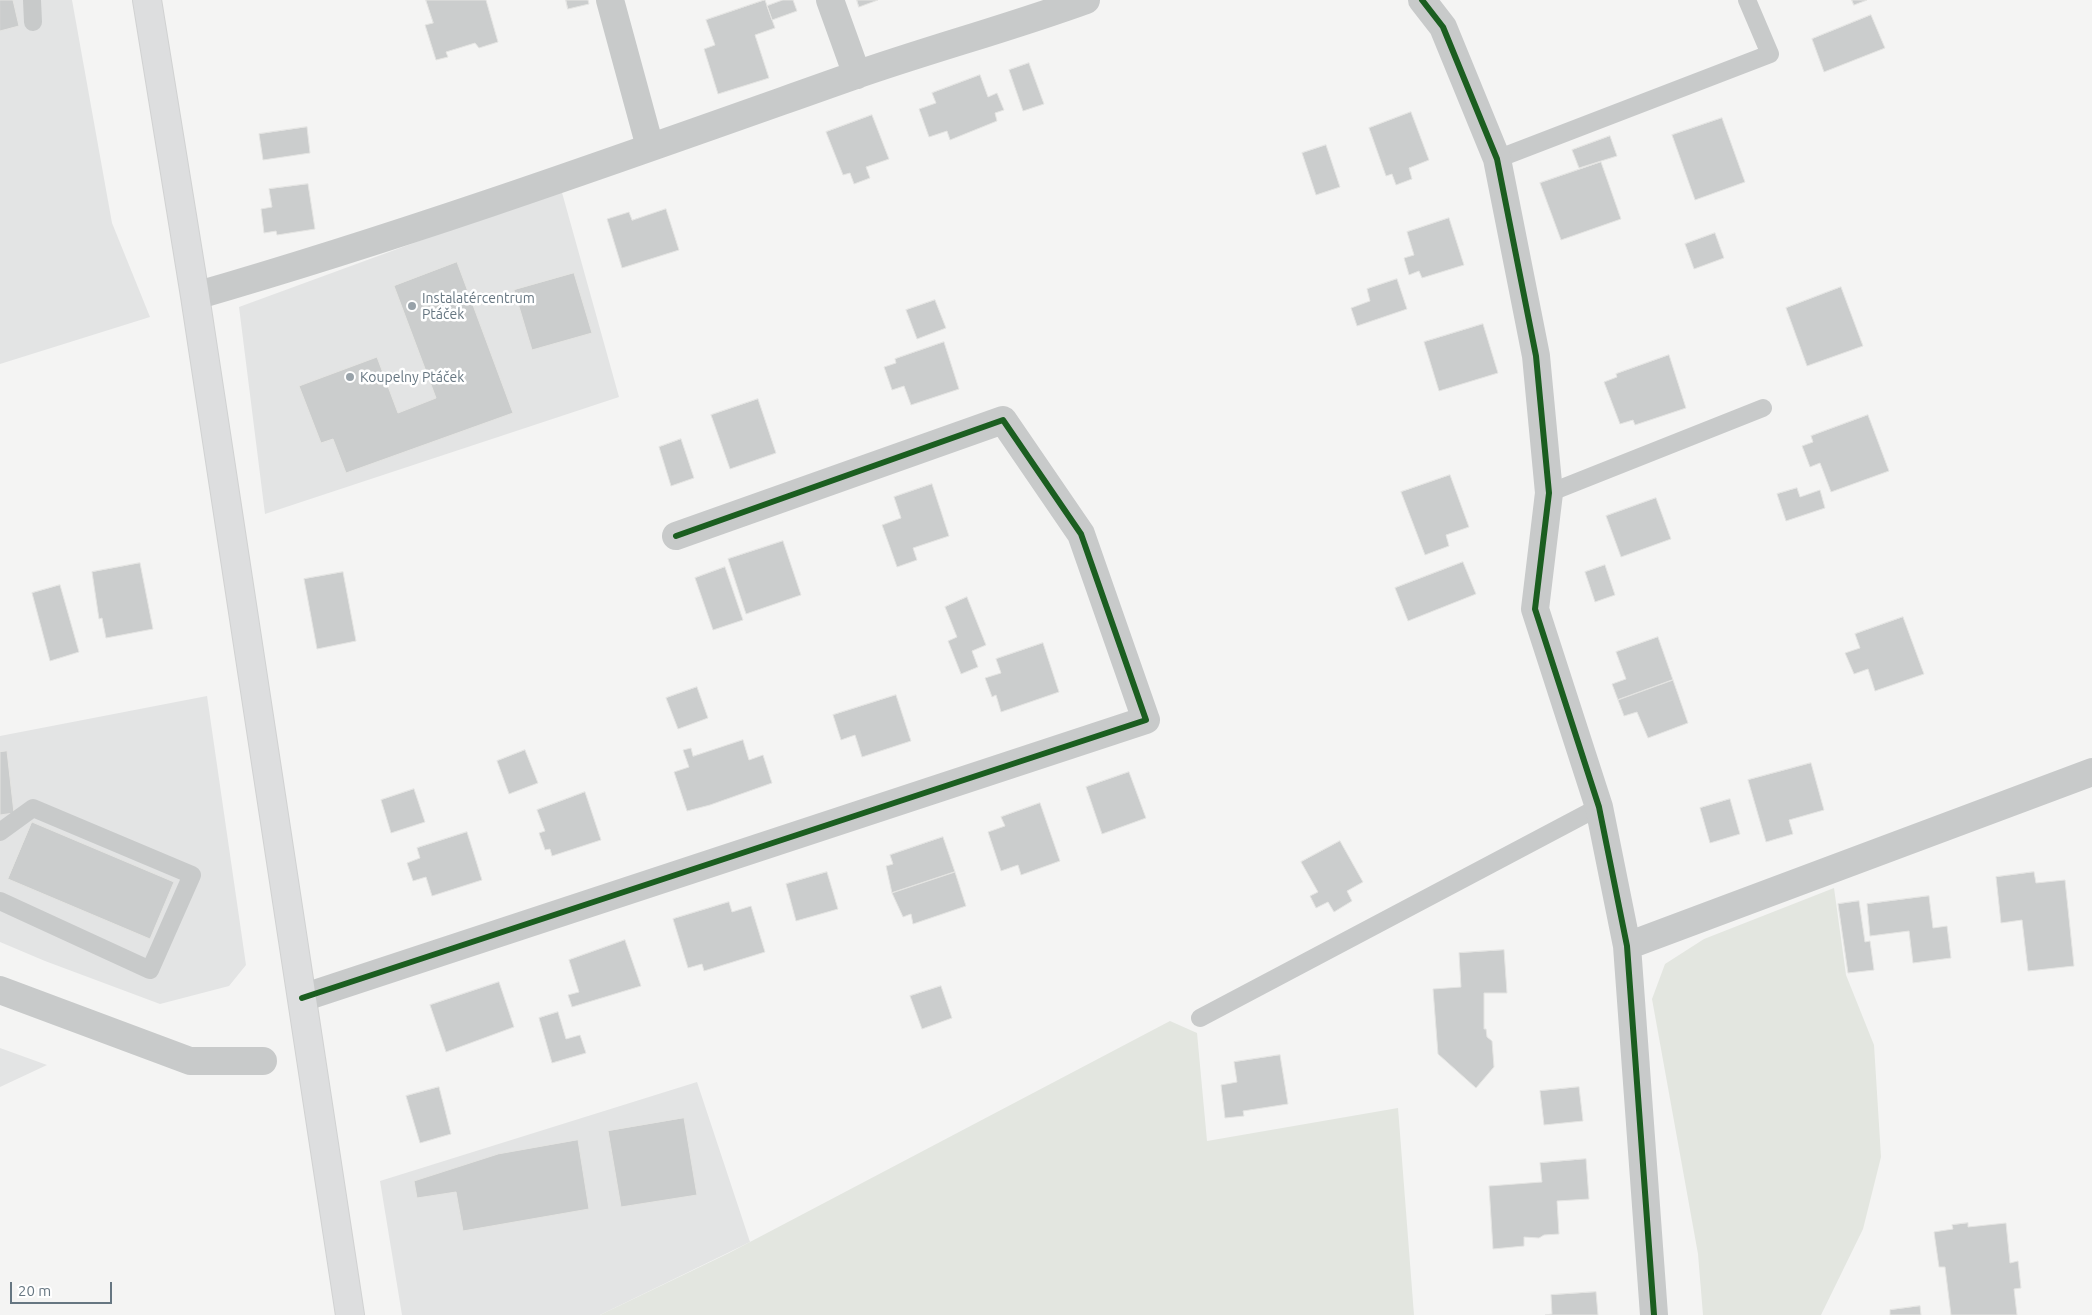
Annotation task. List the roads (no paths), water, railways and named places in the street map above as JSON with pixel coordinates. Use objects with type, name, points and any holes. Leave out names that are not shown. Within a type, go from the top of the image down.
[{"type":"main road","points":[[147,0],[195,296],[350,1315]]},
{"type":"street","points":[[610,0],[650,148]]},
{"type":"street","points":[[830,0],[857,75]]},
{"type":"street","points":[[195,296],[322,260],[857,75],[1022,23],[1086,0]]},
{"type":"street","points":[[1422,0],[1443,27],[1497,159],[1536,356],[1549,493],[1535,609],[1599,807],[1627,946],[1654,1315]]},
{"type":"street","points":[[302,998],[1146,720],[1081,534],[1003,420],[676,536]]},
{"type":"street","points":[[1627,946],[2092,772]]},
{"type":"street","points":[[0,990],[190,1061],[263,1062]]},
{"type":"lane","points":[[32,0],[33,22]]},
{"type":"lane","points":[[1497,159],[1770,54],[1747,0]]},
{"type":"lane","points":[[1549,493],[1764,408]]},
{"type":"lane","points":[[1200,1018],[1599,807]]},
{"type":"lane","points":[[0,832],[33,808],[192,875],[150,970],[0,901]]},
{"type":"place","name":"Instalatércentrum Ptáček","points":[[412,306]]},
{"type":"place","name":"Koupelny Ptáček","points":[[350,377]]}]
